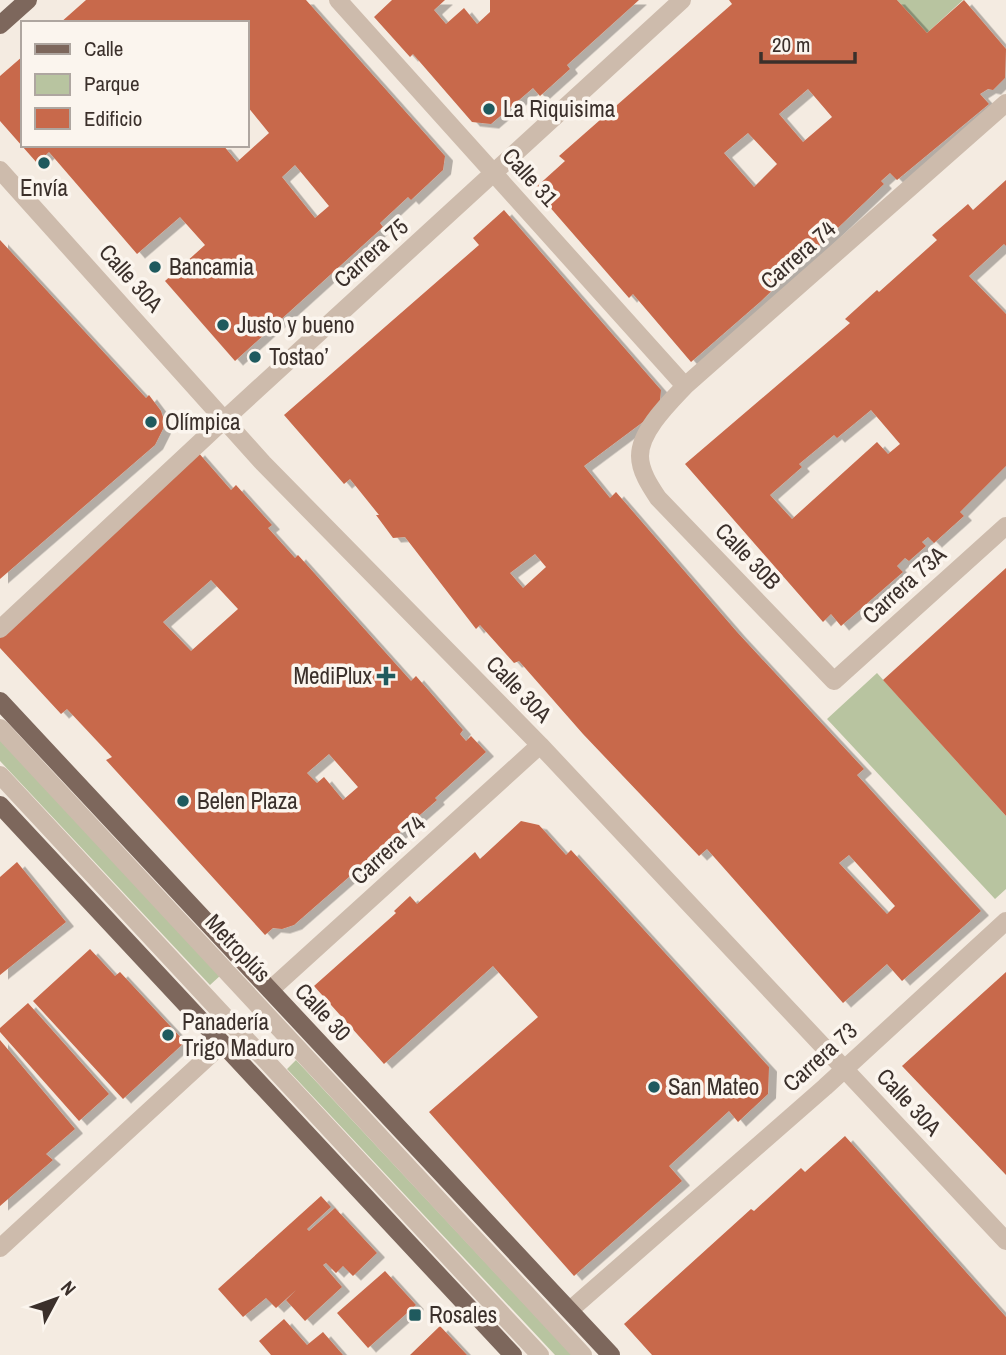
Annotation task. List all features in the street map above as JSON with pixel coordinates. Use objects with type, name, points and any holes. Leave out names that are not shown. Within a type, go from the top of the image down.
[{"type":"main road","points":[[0,24],[28,0]]},
{"type":"main road","name":"Calle 30","points":[[0,701],[611,1355]]},
{"type":"main road","points":[[0,805],[513,1355]]},
{"type":"street","name":"Calle 31","points":[[338,0],[685,386]]},
{"type":"street","name":"Carrera 75","points":[[0,629],[682,0]]},
{"type":"street","name":"Carrera 74","points":[[640,455],[651,422],[685,386],[1006,103]]},
{"type":"street","name":"Calle 30A","points":[[0,170],[264,463],[540,746],[1006,1241]]},
{"type":"street","name":"Calle 30B","points":[[640,455],[646,478],[658,498],[834,681]]},
{"type":"street","name":"Carrera 73A","points":[[834,681],[1006,526]]},
{"type":"street","name":"Metroplús","points":[[0,728],[583,1355]]},
{"type":"street","name":"Carrera 74","points":[[270,990],[540,746]]},
{"type":"street","points":[[0,775],[540,1355]]},
{"type":"street","name":"Carrera 73","points":[[570,1310],[844,1069],[1006,921]]},
{"type":"street","points":[[0,1248],[222,1044]]},
{"type":"green space","points":[[897,0],[963,0],[927,33]]},
{"type":"green space","points":[[877,673],[1006,816],[1006,889],[995,899],[827,719]]},
{"type":"green space","points":[[0,738],[221,975],[210,985],[0,761]]},
{"type":"green space","points":[[296,1060],[572,1355],[555,1355],[287,1069]]},
{"type":"building","points":[[86,0],[306,0],[445,156],[443,170],[411,200],[408,197],[380,223],[383,227],[235,361],[165,281],[205,245],[180,217],[137,254],[49,152],[37,163],[23,147],[225,147],[237,162],[269,133],[248,107],[248,21],[62,21]],"holes":[[[295,165],[329,206],[315,218],[282,177]]]},
{"type":"building","points":[[392,0],[445,0],[434,10],[446,24],[464,8],[477,24],[490,12],[490,0],[639,0],[567,65],[570,69],[540,96],[533,88],[491,124],[472,122],[413,54],[410,57],[374,17]]},
{"type":"building","points":[[729,0],[897,0],[927,33],[964,0],[1006,49],[1005,78],[993,90],[988,89],[980,94],[989,104],[897,180],[890,173],[881,181],[884,184],[760,302],[691,362],[633,294],[629,298],[534,189],[565,161],[559,156],[732,4]],"holes":[[[808,89],[832,117],[803,142],[779,114]],[[748,133],[777,164],[754,187],[724,153]]]},
{"type":"building","points":[[21,58],[21,145],[0,121],[0,76]]},
{"type":"building","points":[[1006,180],[1006,246],[1004,244],[969,276],[1006,314],[1006,466],[960,512],[964,516],[934,543],[928,537],[922,542],[926,546],[909,561],[905,558],[897,566],[903,572],[841,626],[831,614],[823,622],[685,464],[850,323],[845,319],[937,240],[932,235],[968,204],[973,210]],"holes":[[[871,410],[900,444],[888,454],[877,442],[792,519],[770,495],[802,467],[799,464],[834,435],[837,438]]]},
{"type":"building","points":[[504,210],[661,390],[659,410],[584,466],[610,498],[616,492],[737,632],[864,769],[857,775],[981,911],[902,981],[887,964],[843,1003],[707,849],[699,856],[583,734],[519,661],[514,663],[480,625],[476,629],[405,537],[393,538],[376,515],[379,515],[350,479],[344,484],[284,415],[479,245],[473,238]],"holes":[[[535,554],[546,567],[523,588],[510,573]],[[849,855],[895,906],[887,914],[839,863]]]},
{"type":"building","points":[[0,240],[146,398],[149,395],[164,420],[163,429],[155,445],[0,579]]},
{"type":"building","points":[[197,451],[231,490],[236,485],[272,525],[268,528],[295,558],[298,555],[411,681],[416,676],[463,730],[460,734],[466,741],[471,736],[486,752],[435,798],[437,800],[294,925],[282,929],[273,928],[265,935],[106,760],[112,757],[67,709],[61,714],[0,648],[0,636]],"holes":[[[211,580],[238,609],[191,651],[163,622]],[[329,754],[358,787],[343,800],[324,777],[317,783],[307,773]]]},
{"type":"building","points":[[1006,568],[1006,816],[883,680]]},
{"type":"building","points":[[521,821],[539,825],[566,855],[571,850],[769,1067],[768,1094],[738,1122],[729,1111],[669,1166],[682,1181],[574,1276],[429,1112],[538,1017],[493,966],[384,1064],[314,986],[396,913],[394,911],[410,896],[417,904],[475,852],[480,859]]},
{"type":"building","points":[[17,862],[66,922],[0,975],[0,877]]},
{"type":"building","points":[[90,949],[115,976],[120,972],[185,1042],[123,1099],[33,1001]]},
{"type":"building","points":[[1006,972],[1006,1175],[902,1066]]},
{"type":"building","points":[[28,1003],[109,1094],[79,1121],[0,1032],[0,1028]]},
{"type":"building","points":[[0,1040],[75,1129],[46,1154],[53,1160],[0,1206]]},
{"type":"building","points":[[845,1136],[1006,1317],[1006,1355],[652,1355],[624,1324],[751,1209],[754,1211],[801,1168],[805,1172]]},
{"type":"building","points":[[321,1196],[331,1207],[307,1229],[309,1231],[335,1208],[377,1253],[353,1276],[343,1266],[336,1273],[326,1263],[323,1265],[342,1287],[305,1321],[286,1300],[296,1290],[276,1308],[266,1298],[243,1317],[218,1289]]},
{"type":"building","points":[[385,1271],[416,1305],[368,1348],[337,1313]]},
{"type":"building","points":[[284,1319],[307,1345],[323,1332],[343,1355],[271,1355],[259,1341]]},
{"type":"building","points":[[440,1326],[467,1355],[410,1355]]},
{"type":"place","name":"La Riquisima","points":[[489,109]]},
{"type":"place","name":"Envía","points":[[44,163]]},
{"type":"place","name":"Bancamia","points":[[155,267]]},
{"type":"place","name":"Justo y bueno","points":[[223,325]]},
{"type":"place","name":"Tostao’","points":[[255,357]]},
{"type":"place","name":"Olímpica","points":[[151,422]]},
{"type":"place","name":"MediPlux","points":[[386,676]]},
{"type":"place","name":"Belen Plaza","points":[[183,801]]},
{"type":"place","name":"Panadería Trigo Maduro","points":[[168,1035]]},
{"type":"place","name":"San Mateo","points":[[654,1087]]},
{"type":"place","name":"Rosales","points":[[415,1315]]}]
